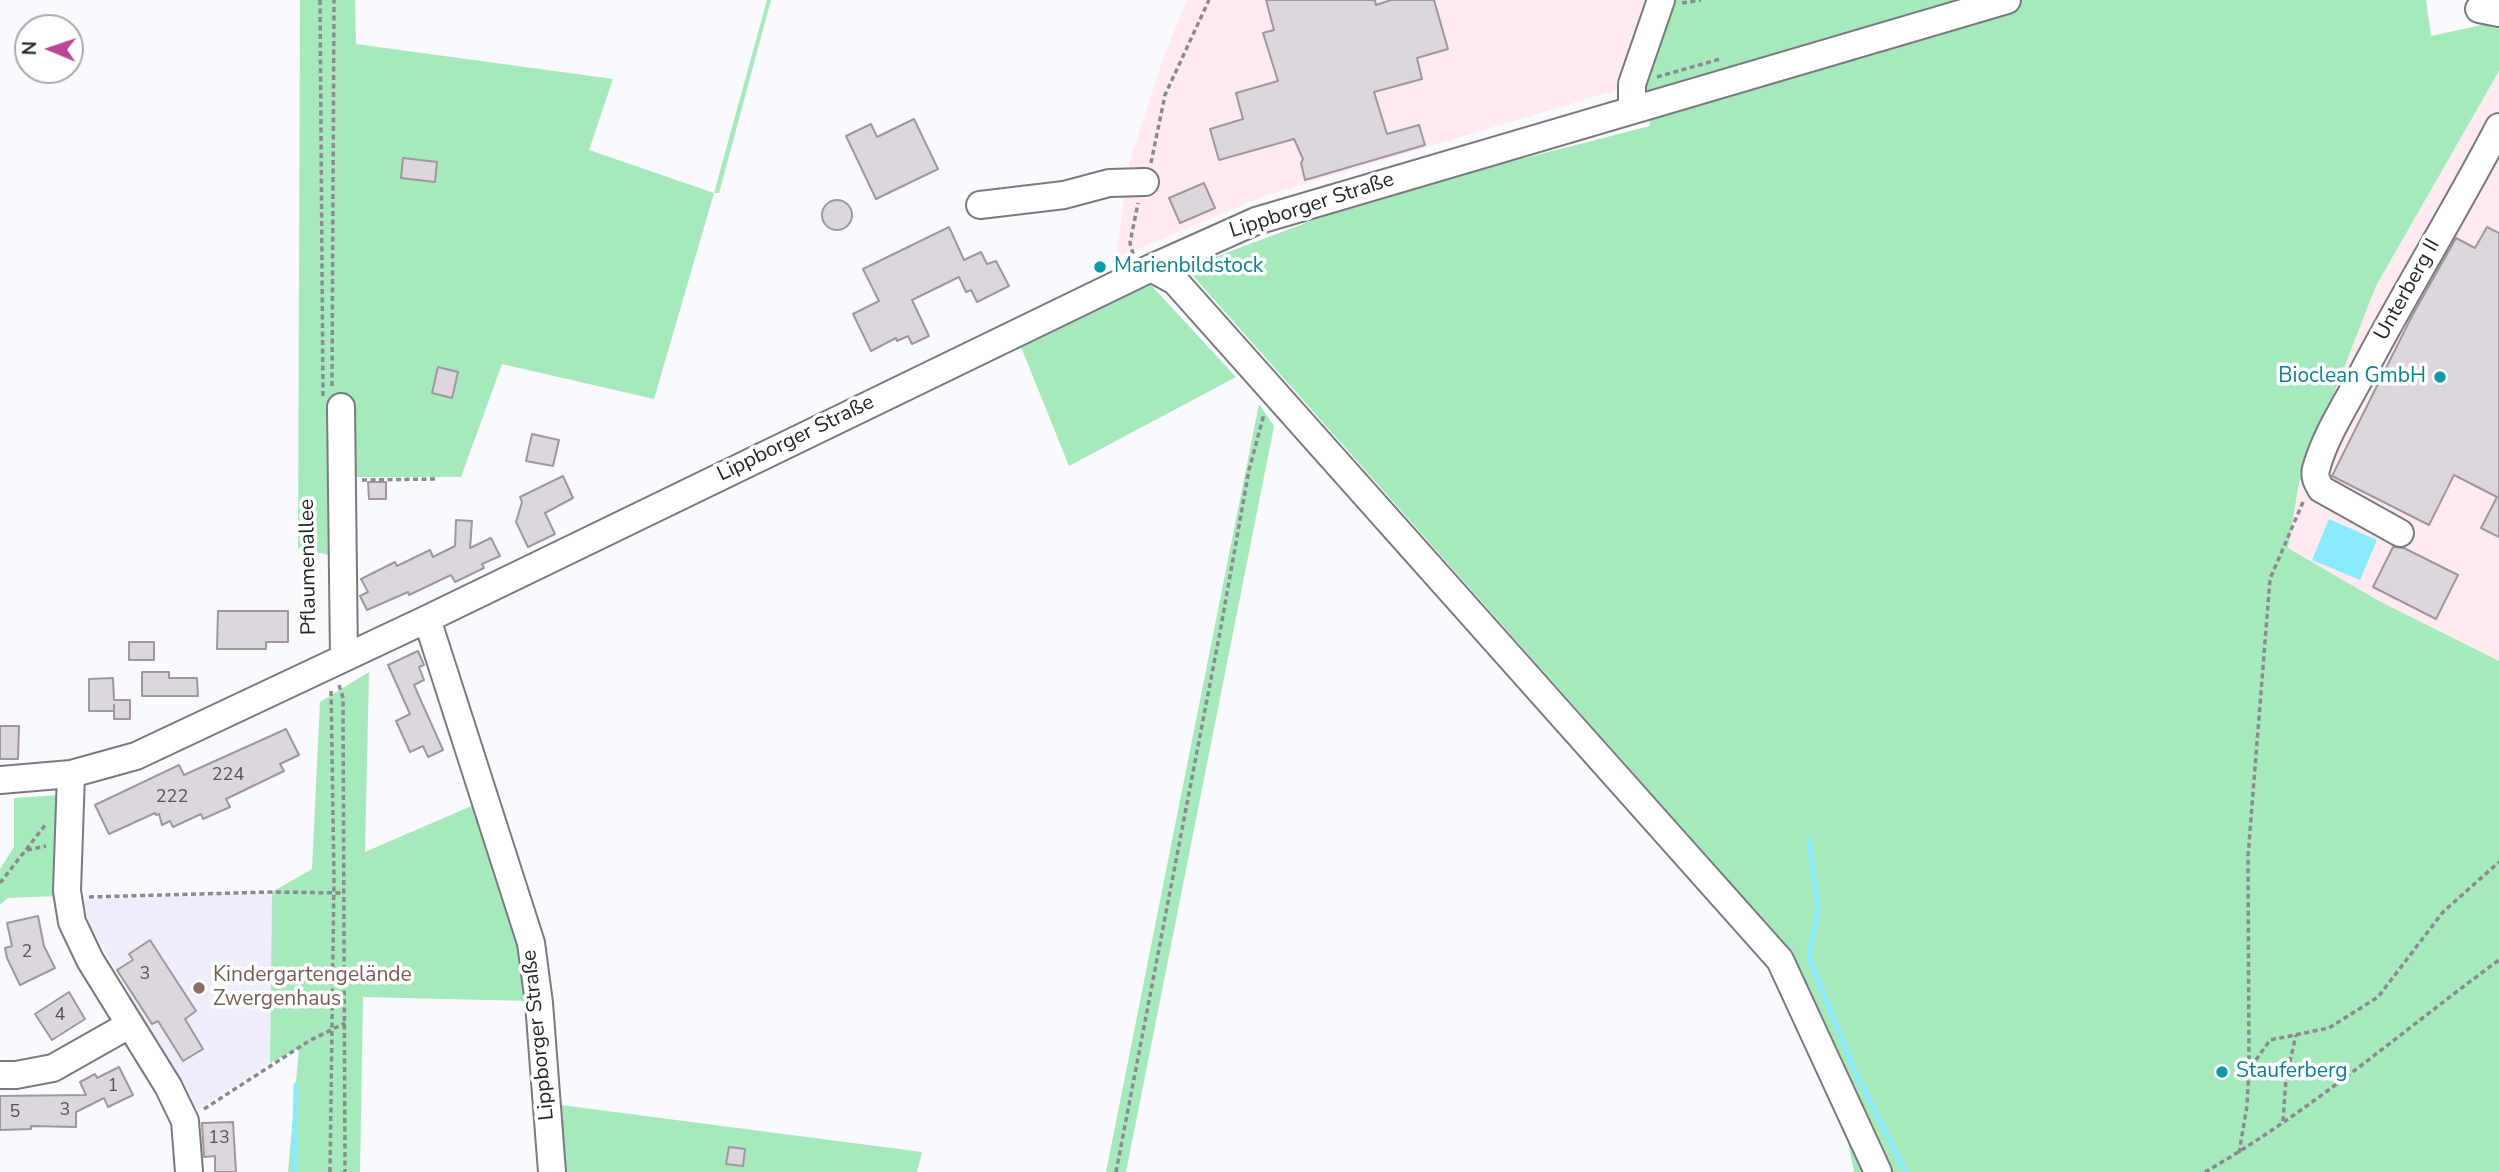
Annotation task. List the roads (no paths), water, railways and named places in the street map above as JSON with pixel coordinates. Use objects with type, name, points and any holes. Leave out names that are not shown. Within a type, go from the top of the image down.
[{"type":"street","points":[[1632,110],[1632,84],[1661,0]]},
{"type":"street","name":"Lippborger Straße","points":[[0,780],[71,775],[136,757],[1151,268],[1256,221],[2007,0]]},
{"type":"street","name":"Unterberg II","points":[[2400,533],[2321,489],[2315,471],[2328,438],[2396,310],[2473,178],[2499,127]]},
{"type":"street","points":[[980,205],[1064,195],[1109,183],[1145,182]]},
{"type":"street","points":[[1151,268],[1175,281],[1780,960],[1878,1172]]},
{"type":"street","points":[[332,406],[342,480],[337,662]]},
{"type":"street","name":"Lippborger Straße","points":[[427,619],[531,943],[539,1003],[552,1172]]},
{"type":"street","points":[[71,775],[68,897],[72,922],[90,960],[168,1086],[185,1121],[189,1172]]},
{"type":"street","points":[[0,1075],[53,1068],[129,1024]]},
{"type":"water","points":[[2329,519],[2377,540],[2360,580],[2312,560]]},
{"type":"waterway","points":[[1809,840],[1818,910],[1809,957],[1854,1070],[1906,1172]]},
{"type":"waterway","points":[[294,1172],[296,1085]]},
{"type":"place","name":"Marienbildstock","points":[[1100,267]]},
{"type":"place","name":"Bioclean GmbH","points":[[2440,377]]},
{"type":"place","name":"Kindergartengelände Zwergenhaus","points":[[199,988]]},
{"type":"place","name":"Stauferberg","points":[[2222,1072]]}]
